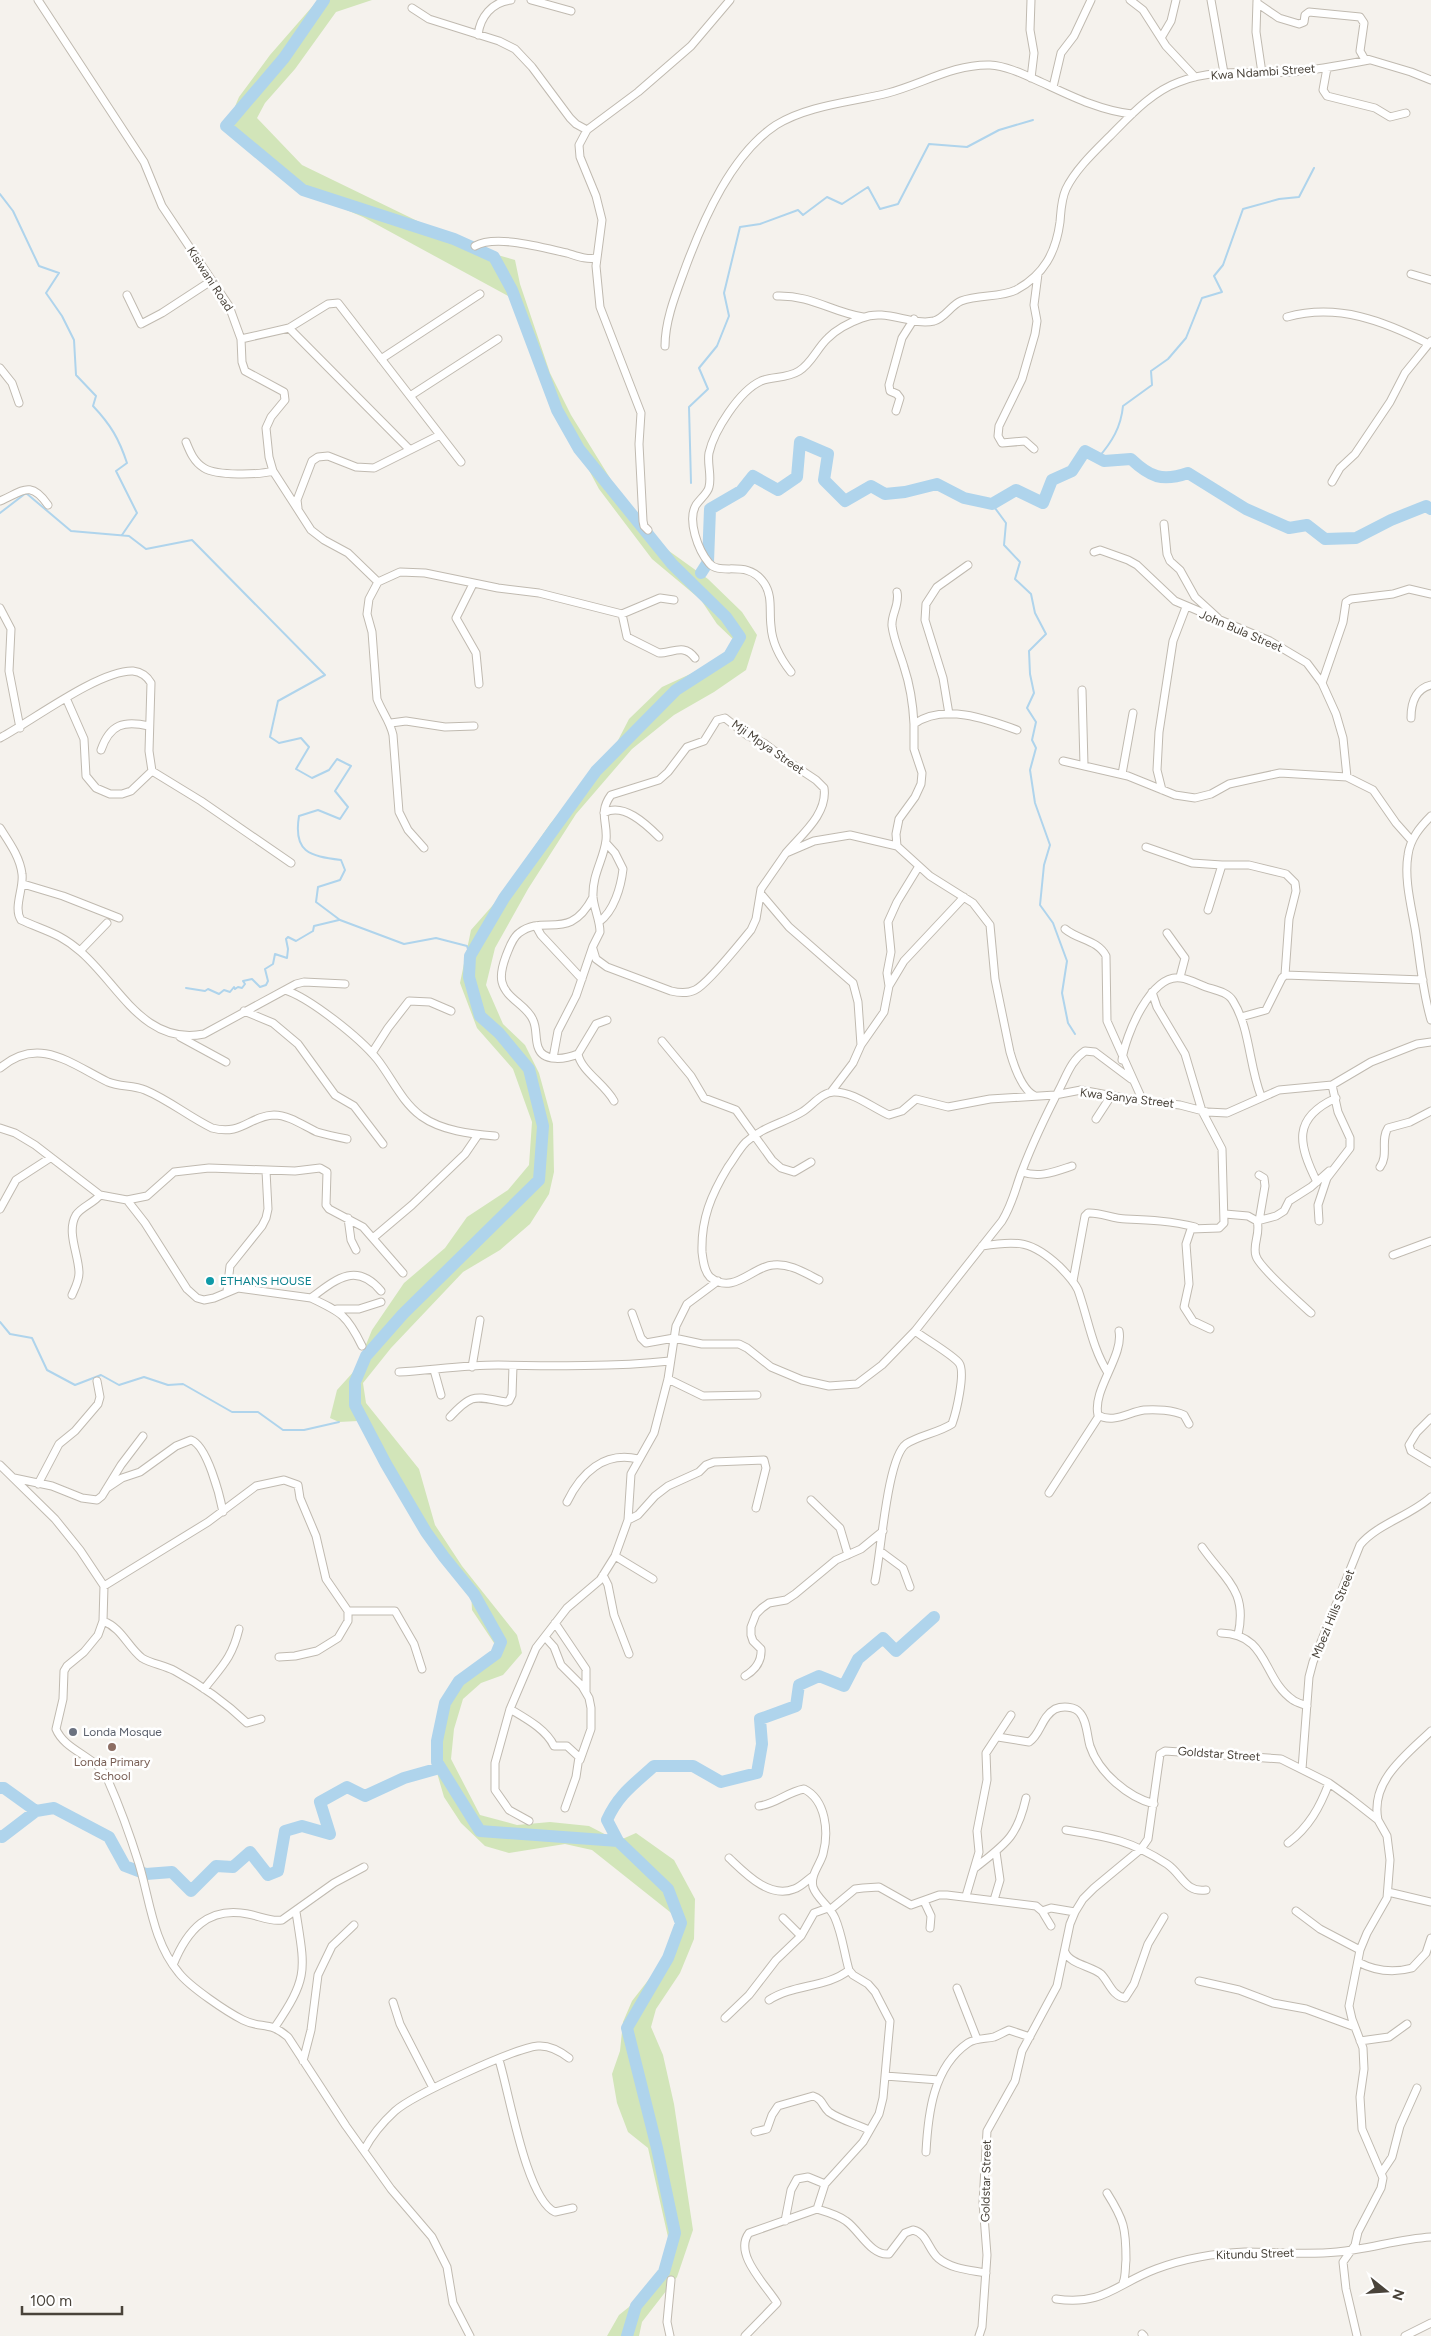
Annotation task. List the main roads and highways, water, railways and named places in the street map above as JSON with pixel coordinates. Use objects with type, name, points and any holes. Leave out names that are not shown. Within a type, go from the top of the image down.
[{"type":"waterway","points":[[324,0],[284,58],[226,126],[303,190],[454,239],[494,257],[512,290],[557,410],[579,449],[672,564],[726,617],[740,637],[729,656],[676,690],[596,771],[504,898],[470,956],[469,977],[480,1016],[499,1033],[529,1069],[543,1126],[539,1180],[403,1314],[366,1356],[355,1382],[355,1405],[386,1464],[426,1532],[474,1594],[501,1642],[496,1654],[459,1681],[445,1703],[437,1741],[437,1762],[480,1831],[618,1841],[668,1889],[681,1923],[668,1958],[627,2028],[657,2148],[675,2233],[664,2272],[636,2306],[627,2336]]},
{"type":"waterway","points":[[691,483],[689,407],[708,389],[699,368],[717,346],[729,316],[724,293],[740,227],[760,224],[798,210],[803,215],[827,197],[842,204],[868,187],[880,209],[898,204],[929,144],[967,147],[999,130],[1033,120]]},
{"type":"waterway","points":[[1098,458],[1115,434],[1123,406],[1152,385],[1151,371],[1168,359],[1186,338],[1202,298],[1222,292],[1214,276],[1223,265],[1243,209],[1279,199],[1299,197],[1314,168]]},
{"type":"waterway","points":[[0,194],[13,211],[39,266],[59,273],[46,293],[62,316],[74,340],[76,375],[96,396],[93,406],[110,426],[124,454],[127,463],[116,471],[137,513],[122,535]]},
{"type":"waterway","points":[[701,573],[708,562],[710,509],[741,491],[753,476],[778,490],[797,477],[800,442],[828,454],[824,480],[845,501],[871,486],[885,494],[905,492],[937,484],[964,498],[992,504],[1016,490],[1043,503],[1052,480],[1072,471],[1085,451],[1104,461],[1131,459],[1144,470],[1157,476],[1171,477],[1188,473],[1246,509],[1289,528],[1307,525],[1325,539],[1356,538],[1391,520],[1426,506],[1431,509]]},
{"type":"waterway","points":[[0,513],[26,493],[71,531],[129,536],[146,549],[192,540],[325,675],[278,701],[270,737],[279,743],[301,738],[309,747],[296,769],[312,778],[329,770],[337,759],[351,766],[335,791],[348,807],[340,819],[318,810],[299,816],[298,828],[301,845],[312,854],[341,860],[345,870],[340,880],[318,887],[316,902],[340,920],[404,944],[436,938],[467,946],[470,956]]},
{"type":"waterway","points":[[992,504],[1006,523],[1004,545],[1020,562],[1015,579],[1031,594],[1035,613],[1046,634],[1029,651],[1030,674],[1034,693],[1027,708],[1036,722],[1032,740],[1036,748],[1030,770],[1035,803],[1050,845],[1044,865],[1040,905],[1053,923],[1067,961],[1062,993],[1068,1023],[1075,1034]]},
{"type":"waterway","points":[[186,988],[205,991],[208,989],[219,994],[224,990],[230,992],[234,987],[235,989],[238,987],[242,988],[245,984],[243,981],[252,979],[260,987],[266,985],[268,981],[265,969],[273,964],[275,954],[287,958],[286,939],[288,937],[296,941],[313,931],[314,926],[339,920]]},
{"type":"waterway","points":[[0,1322],[10,1334],[32,1338],[47,1370],[75,1385],[101,1375],[119,1385],[144,1377],[168,1385],[183,1384],[232,1412],[258,1412],[283,1430],[304,1430],[339,1422]]},
{"type":"waterway","points":[[618,1841],[607,1820],[611,1811],[633,1784],[654,1766],[693,1766],[721,1782],[757,1773],[762,1744],[760,1719],[796,1706],[799,1685],[819,1676],[844,1686],[858,1659],[883,1638],[896,1651],[934,1617]]},
{"type":"waterway","points":[[0,1836],[2,1837],[36,1811],[54,1808],[109,1837],[125,1866],[146,1874],[172,1872],[191,1891],[216,1866],[233,1867],[250,1852],[268,1875],[278,1871],[285,1831],[302,1826],[330,1834],[320,1802],[347,1787],[365,1796],[404,1778],[436,1769]]},
{"type":"waterway","points":[[0,1788],[4,1788],[36,1811]]},
{"type":"place","name":"ETHANS HOUSE","points":[[210,1281]]},
{"type":"place","name":"Londa Mosque","points":[[73,1732]]},
{"type":"place","name":"Londa Primary School","points":[[112,1747]]}]
